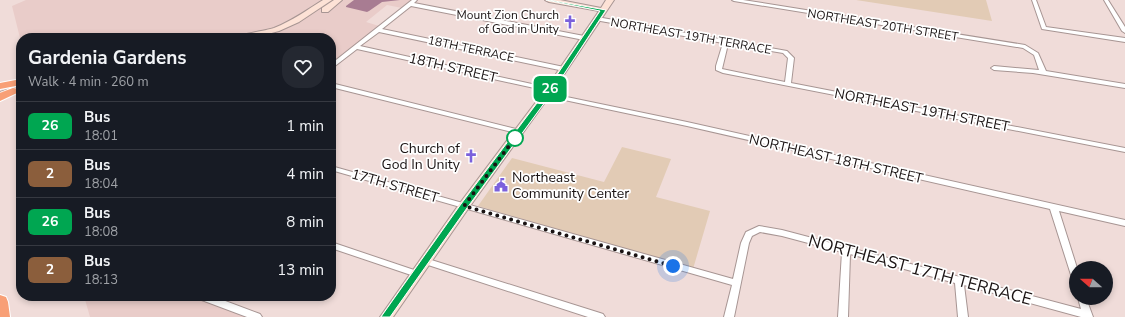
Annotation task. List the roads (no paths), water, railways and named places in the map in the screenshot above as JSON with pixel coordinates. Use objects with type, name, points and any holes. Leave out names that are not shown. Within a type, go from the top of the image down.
[{"type":"highway","points":[[0,86],[16,86]]},
{"type":"highway","points":[[0,97],[16,88]]},
{"type":"highway","points":[[0,302],[2,317]]},
{"type":"street","points":[[266,33],[291,24],[328,0]]},
{"type":"street","points":[[283,33],[302,25],[338,0]]},
{"type":"street","name":"NORTHEAST 19TH TERRACE","points":[[549,0],[603,10]]},
{"type":"street","points":[[386,317],[464,206],[520,132],[610,0]]},
{"type":"street","name":"NORTHEAST 20TH STREET","points":[[734,0],[1031,50],[1036,54],[1043,72]]},
{"type":"street","points":[[1034,0],[1044,28],[1125,40]]},
{"type":"street","points":[[1106,0],[1125,31]]},
{"type":"street","points":[[336,63],[412,2],[584,38]]},
{"type":"street","name":"NORTHEAST 19TH TERRACE","points":[[597,19],[785,52],[791,58],[788,84]]},
{"type":"street","name":"18TH TERRACE","points":[[378,30],[564,69]]},
{"type":"street","name":"NORTHEAST 19TH STREET","points":[[726,42],[719,70],[1125,150]]},
{"type":"street","name":"18TH STREET","points":[[356,47],[541,88],[548,92]]},
{"type":"street","points":[[994,68],[1043,72],[1125,86]]},
{"type":"street","points":[[336,86],[520,132]]},
{"type":"street","points":[[0,90],[16,87]]},
{"type":"street","name":"NORTHEAST 18TH STREET","points":[[548,92],[555,96],[687,124],[1125,223]]},
{"type":"street","name":"17TH STREET","points":[[336,169],[736,283]]},
{"type":"street","points":[[1054,208],[1071,261]]},
{"type":"street","name":"NORTHEAST 17TH TERRACE","points":[[736,283],[745,243],[749,234],[759,229],[846,250],[1088,316]]},
{"type":"street","points":[[336,247],[417,274]]},
{"type":"street","points":[[843,317],[846,250]]},
{"type":"street","points":[[425,261],[600,317]]},
{"type":"street","points":[[959,281],[963,317]]},
{"type":"street","points":[[729,317],[736,283]]},
{"type":"street","points":[[215,301],[257,317]]},
{"type":"street","points":[[1084,305],[1088,316]]},
{"type":"place","name":"Mount Zion Church of God in Unity","points":[[570,22]]},
{"type":"place","name":"Church of God In Unity","points":[[471,156]]},
{"type":"place","name":"Northeast Community Center","points":[[501,185]]}]
